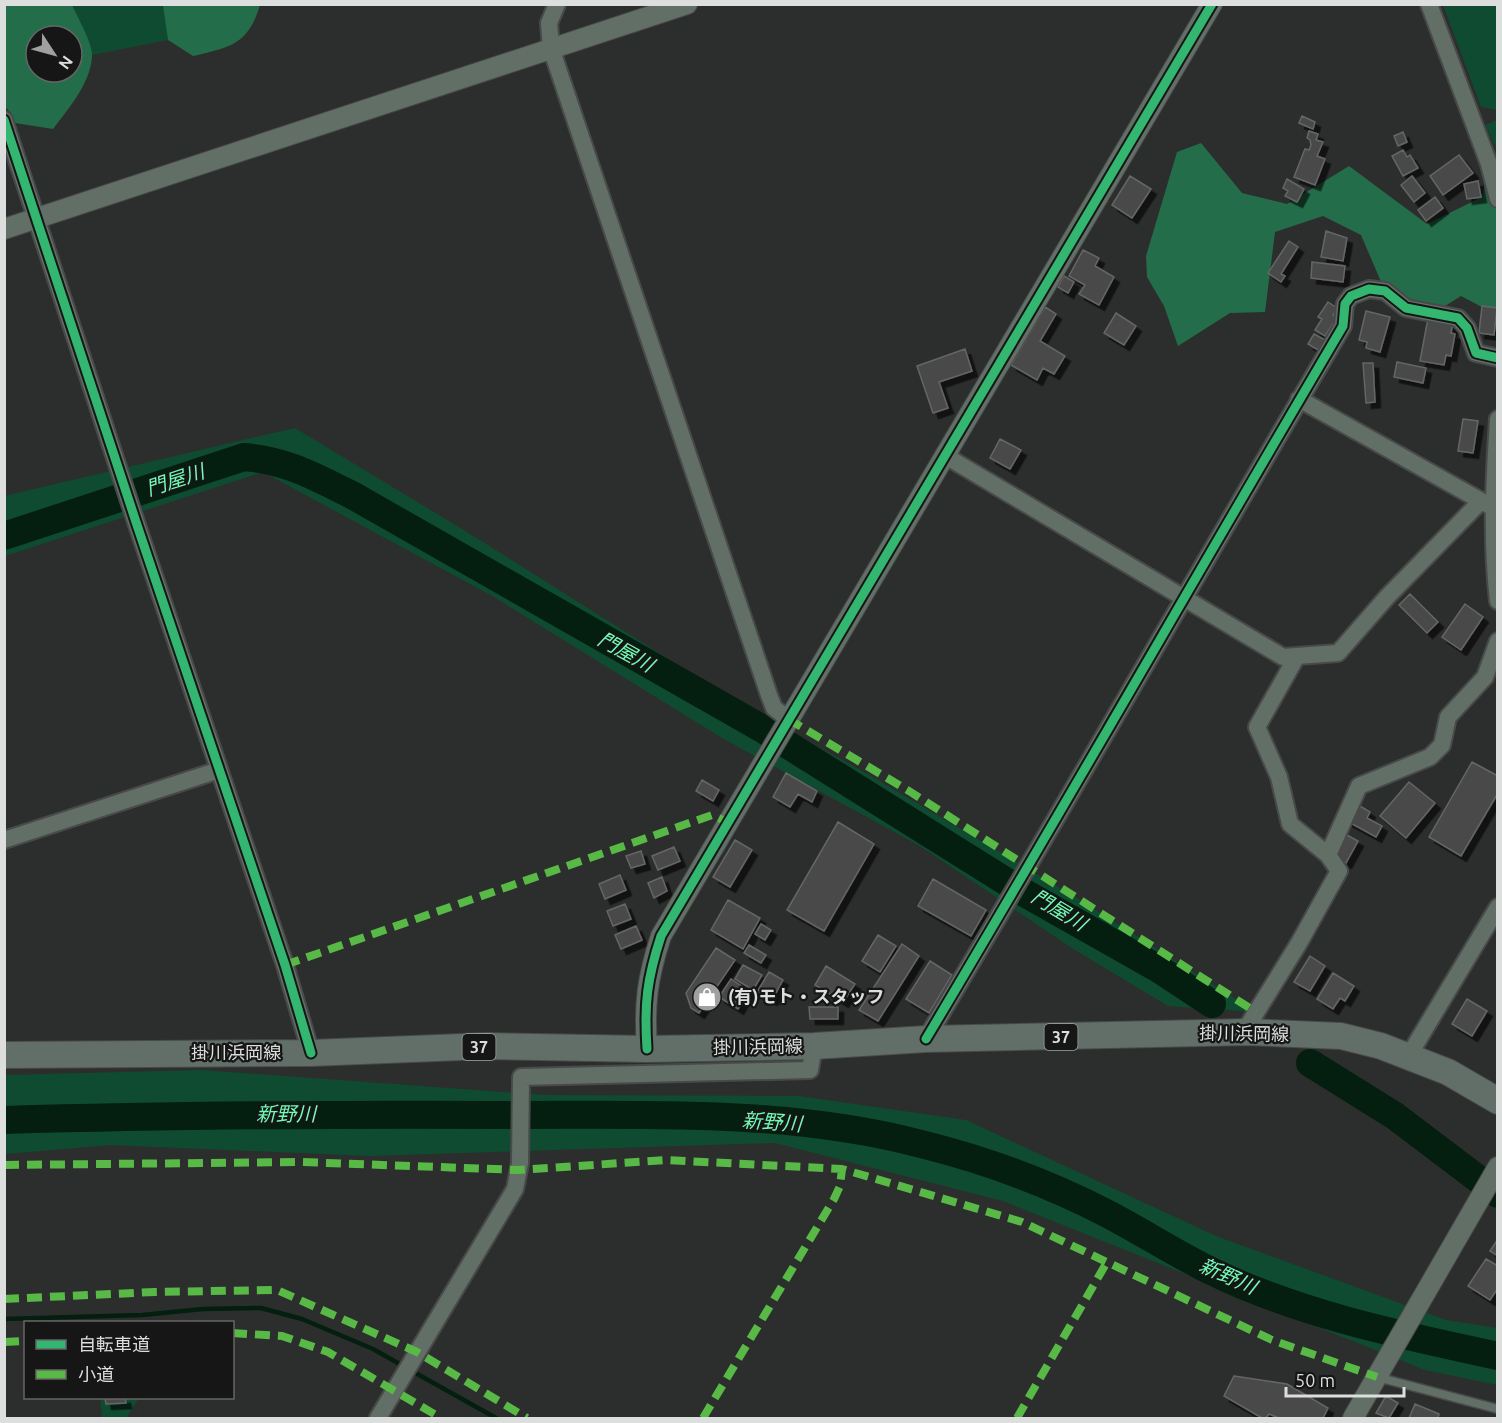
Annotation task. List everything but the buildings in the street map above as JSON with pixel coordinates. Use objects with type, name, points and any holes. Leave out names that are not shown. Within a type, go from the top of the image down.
[{"type":"main road","name":"掛川浜岡線","points":[[4,1055],[311,1053],[487,1046],[647,1049],[814,1046],[926,1039],[1244,1032],[1341,1036],[1381,1046],[1448,1072],[1497,1101]]},
{"type":"street","points":[[557,4],[549,23],[552,48],[769,695],[774,708],[788,719]]},
{"type":"street","points":[[4,229],[687,4]]},
{"type":"street","points":[[647,1049],[645,1007],[650,973],[661,936],[1212,4]]},
{"type":"street","points":[[1429,4],[1489,164],[1497,199]]},
{"type":"street","points":[[4,120],[119,472],[285,965],[311,1053]]},
{"type":"street","points":[[926,1039],[1029,867],[1182,598],[1343,326],[1345,304],[1351,296],[1369,289],[1385,291],[1406,308],[1458,318],[1467,328],[1476,353],[1497,358]]},
{"type":"street","points":[[1299,399],[1486,504]]},
{"type":"street","points":[[1497,419],[1486,504],[1497,601]]},
{"type":"street","points":[[944,455],[1283,657],[1338,653],[1387,597],[1486,504]]},
{"type":"street","points":[[1328,855],[1359,786],[1430,757],[1442,745],[1448,717],[1485,677],[1497,641]]},
{"type":"street","points":[[1244,1032],[1339,871],[1328,855],[1290,824],[1279,777],[1257,727],[1297,656]]},
{"type":"street","points":[[4,840],[219,770]]},
{"type":"street","points":[[1408,1057],[1497,906]]},
{"type":"street","points":[[378,1419],[514,1189],[520,1162],[521,1077],[810,1070],[814,1046]]},
{"type":"street","points":[[1353,1419],[1497,1167]]},
{"type":"lane","points":[[1379,1374],[1497,1409]]},
{"type":"green space","points":[[5,4],[72,5],[81,24],[24,24],[24,84],[84,84],[78,95],[53,129],[15,123],[11,113],[5,107]]},
{"type":"green space","points":[[163,4],[260,5],[250,29],[236,42],[193,56],[168,40]]},
{"type":"green space","points":[[70,5],[164,5],[168,40],[92,55],[84,32],[84,24],[81,23]]},
{"type":"green space","points":[[1443,5],[1497,5],[1497,110],[1481,107]]},
{"type":"green space","points":[[84,31],[92,51],[88,76],[84,84]]},
{"type":"green space","points":[[1497,120],[1497,150],[1485,125]]},
{"type":"green space","points":[[1201,143],[1242,193],[1287,204],[1349,166],[1427,224],[1482,197],[1489,164],[1497,166],[1497,315],[1461,296],[1434,313],[1385,291],[1361,235],[1323,216],[1275,232],[1265,312],[1230,313],[1178,346],[1164,306],[1147,277],[1146,256],[1177,152]]},
{"type":"green space","points":[[295,428],[467,532],[724,694],[871,776],[1077,898],[1256,1012],[1168,1006],[1075,950],[920,846],[722,738],[494,597],[263,472],[5,556],[4,496]]},
{"type":"green space","points":[[202,1070],[545,1095],[799,1096],[966,1120],[1216,1236],[1446,1320],[1497,1328],[1497,1385],[1425,1370],[1003,1201],[775,1143],[370,1156],[110,1145],[5,1154],[4,1075]]},
{"type":"green space","points":[[100,1399],[138,1399],[126,1418],[102,1418]]},
{"type":"waterway","name":"門屋川","points":[[4,536],[244,457],[274,462],[300,470],[352,495],[761,728],[1021,891],[1159,969],[1212,1004]]},
{"type":"waterway","name":"門屋川","points":[[1310,1063],[1395,1116],[1498,1194]]},
{"type":"waterway","name":"新野川","points":[[4,1120],[263,1115],[672,1115],[823,1125],[921,1144],[969,1157],[1040,1182],[1121,1221],[1209,1270],[1278,1299],[1350,1322],[1498,1356]]},
{"type":"waterway","points":[[4,1319],[142,1315],[203,1309],[261,1308],[302,1319],[373,1349],[405,1367]]},
{"type":"waterway","points":[[412,1371],[496,1418]]},
{"type":"marked path","points":[[788,719],[909,791],[1256,1012]]},
{"type":"marked path","points":[[285,965],[712,815],[727,822]]},
{"type":"marked path","points":[[4,1165],[302,1162],[519,1170],[666,1160],[842,1169],[1022,1222],[1272,1340],[1377,1377]]},
{"type":"marked path","points":[[703,1418],[834,1199],[840,1186],[842,1169]]},
{"type":"marked path","points":[[1017,1418],[1107,1262]]},
{"type":"marked path","points":[[4,1299],[155,1292],[277,1290],[417,1352],[527,1418]]},
{"type":"marked path","points":[[234,1333],[282,1336],[328,1352],[441,1418]]},
{"type":"marked path","points":[[4,1342],[24,1341]]},
{"type":"cycle path","points":[[647,1049],[648,992],[652,965],[661,936],[1212,4]]},
{"type":"cycle path","points":[[4,120],[285,965],[311,1053]]},
{"type":"cycle path","points":[[926,1039],[1343,326],[1345,304],[1351,296],[1369,289],[1385,291],[1406,308],[1458,318],[1467,328],[1476,353],[1498,358]]},
{"type":"place","name":"(有)モト・スタッフ","points":[[707,997]]}]
